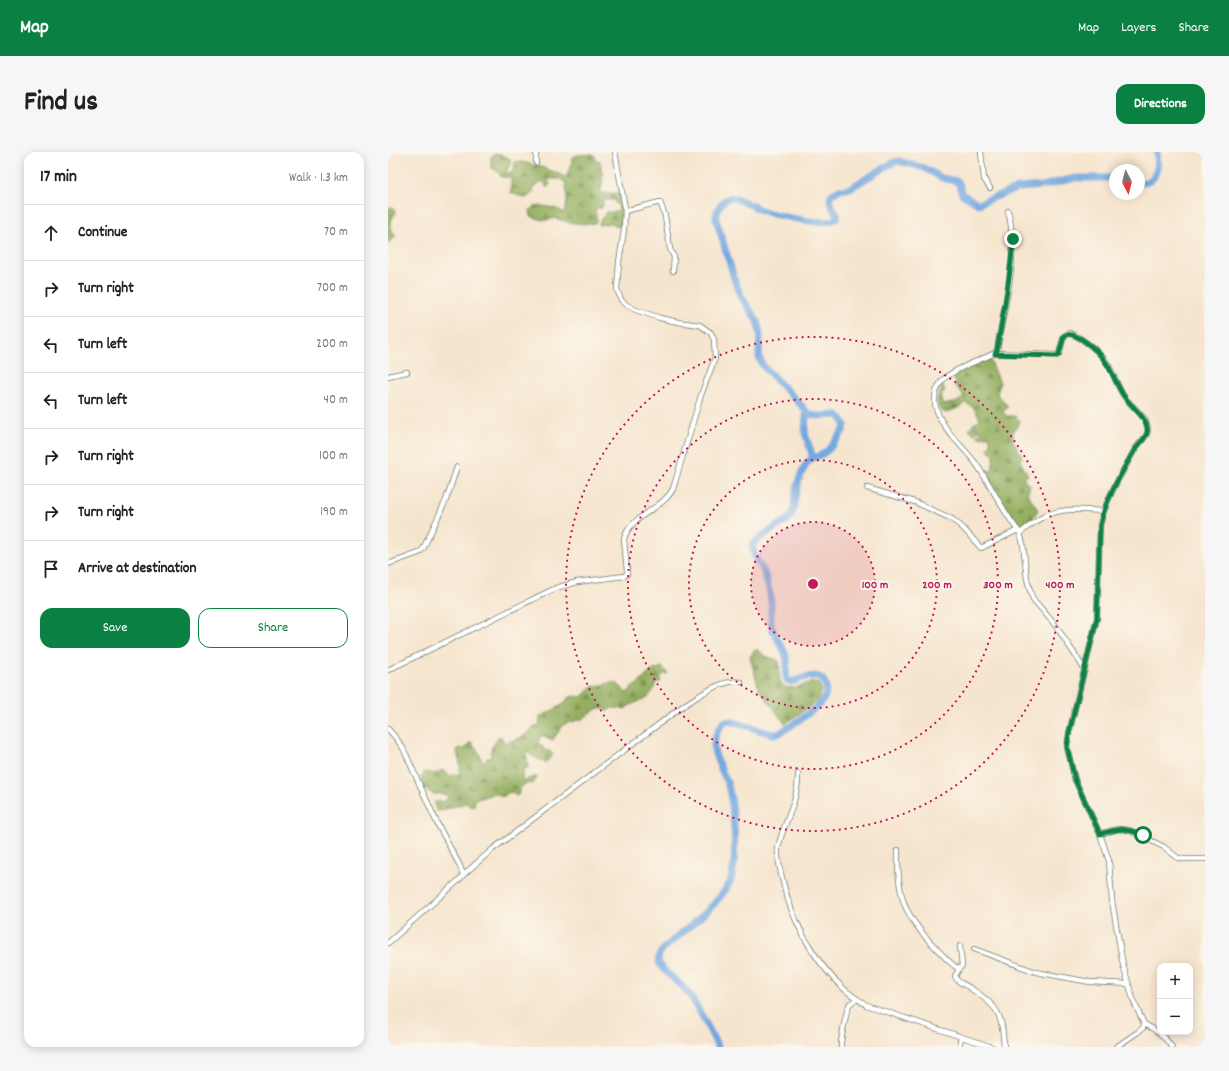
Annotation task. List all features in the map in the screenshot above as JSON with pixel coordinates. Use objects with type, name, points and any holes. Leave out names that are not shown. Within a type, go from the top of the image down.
[{"type":"street","points":[[536,152],[536,164]]},
{"type":"street","points":[[388,670],[436,645],[505,614],[551,590],[577,582],[624,576],[627,574],[624,539],[625,534],[635,523],[664,501],[673,489],[701,395],[715,358],[714,340],[711,333],[700,325],[660,318],[636,310],[621,300],[617,289],[625,211],[615,152]]},
{"type":"street","points":[[981,152],[984,178],[990,188]]},
{"type":"street","points":[[625,211],[660,202],[665,216],[670,249],[674,257],[673,272]]},
{"type":"street","points":[[995,354],[1006,302],[1012,263],[1012,225],[1008,211]]},
{"type":"street","points":[[1085,670],[1056,626],[1033,599],[1027,579],[1023,544],[1019,532],[977,465],[943,423],[934,401],[936,392],[942,381],[955,372],[995,354],[1057,356],[1059,354],[1064,336],[1070,333],[1089,344],[1105,359],[1123,395],[1147,425],[1147,434],[1136,448],[1103,511],[1100,525],[1097,618],[1085,670],[1069,733],[1067,747],[1075,780],[1100,834],[1109,861],[1112,901],[1123,965],[1134,1002],[1144,1024],[1153,1028],[1172,1047]]},
{"type":"street","points":[[388,376],[407,372]]},
{"type":"street","points":[[388,564],[419,553],[423,549],[446,500],[458,467]]},
{"type":"street","points":[[867,488],[915,502],[952,519],[963,528],[981,548],[1019,532],[1043,517],[1055,513],[1067,510],[1103,511]]},
{"type":"street","points":[[388,943],[493,849],[683,706],[715,687],[730,682],[741,682]]},
{"type":"street","points":[[388,729],[403,748],[437,823],[460,866],[463,875]]},
{"type":"street","points":[[798,774],[796,797],[778,849],[780,870],[795,917],[807,940],[824,966],[836,981],[850,994],[866,1005],[992,1047]]},
{"type":"street","points":[[1100,834],[1118,829],[1129,830],[1143,835],[1164,847],[1178,858],[1205,860]]},
{"type":"street","points":[[898,850],[899,884],[906,909],[924,935],[959,969]]},
{"type":"street","points":[[960,946],[962,966],[955,976],[957,980],[987,1000],[997,1010],[1001,1022],[1004,1047]]},
{"type":"street","points":[[974,949],[1036,972],[1090,982],[1128,984]]},
{"type":"street","points":[[841,1047],[840,1039],[848,1006],[857,999]]},
{"type":"street","points":[[1116,1047],[1143,1028],[1144,1024]]},
{"type":"street","points":[[959,1047],[961,1037]]},
{"type":"green space","points":[[495,154],[509,158],[511,162],[507,173],[511,173],[514,169],[515,161],[538,166],[566,177],[571,165],[572,157],[577,155],[593,154],[596,161],[600,160],[603,180],[600,193],[621,194],[623,217],[620,227],[614,226],[611,223],[599,225],[601,219],[607,212],[615,212],[619,210],[618,204],[616,204],[614,200],[604,200],[602,208],[597,208],[595,211],[597,220],[595,223],[575,223],[555,218],[543,220],[531,216],[530,210],[534,206],[554,208],[564,213],[567,203],[566,183],[560,179],[548,179],[550,184],[547,188],[544,181],[533,187],[534,191],[531,195],[523,198],[511,193],[511,177],[501,177],[499,173],[491,167],[491,157]]},
{"type":"green space","points":[[393,207],[396,213],[390,220],[392,232],[396,236],[388,243],[388,208]]},
{"type":"green space","points":[[990,359],[1000,383],[997,394],[1008,407],[1003,411],[1006,416],[1015,416],[1020,421],[1013,432],[1013,441],[1017,447],[1017,451],[1020,452],[1022,456],[1020,461],[1028,475],[1025,476],[1024,481],[1030,485],[1027,493],[1038,510],[1029,524],[1019,527],[984,472],[988,470],[992,471],[994,456],[989,451],[988,447],[991,444],[989,435],[981,438],[977,436],[983,431],[981,430],[974,434],[969,429],[974,423],[980,420],[976,412],[971,406],[965,403],[960,407],[945,413],[939,408],[937,399],[943,386],[945,391],[942,394],[941,400],[943,405],[957,402],[964,397],[955,385],[954,376],[976,362]]},
{"type":"green space","points":[[755,650],[759,650],[767,657],[779,661],[780,680],[787,688],[814,682],[819,683],[821,692],[818,700],[785,724],[759,689],[750,657]]},
{"type":"green space","points":[[662,667],[668,674],[664,674],[660,678],[661,682],[656,682],[651,694],[644,700],[630,705],[625,709],[612,708],[607,711],[605,709],[598,708],[582,719],[564,724],[552,741],[545,736],[540,736],[538,743],[544,750],[550,751],[553,755],[545,763],[528,753],[528,749],[526,754],[529,767],[524,769],[522,777],[523,781],[537,777],[533,784],[527,783],[519,788],[519,794],[517,796],[510,792],[502,797],[495,793],[475,800],[474,806],[471,807],[466,803],[437,811],[435,808],[435,802],[445,801],[449,796],[433,794],[423,788],[421,777],[425,772],[436,774],[442,770],[450,776],[460,773],[457,752],[458,748],[465,749],[470,742],[473,743],[473,747],[475,747],[478,751],[483,762],[491,757],[491,749],[499,736],[503,739],[504,743],[521,737],[539,725],[540,717],[564,704],[568,698],[574,696],[581,697],[592,687],[611,683],[616,683],[626,693],[650,672]]},
{"type":"waterway","points":[[1145,182],[1150,181],[1156,173],[1158,163],[1157,152]]},
{"type":"waterway","points":[[718,1047],[691,997],[686,990],[662,968],[658,958],[664,948],[700,918],[717,901],[729,884],[732,874],[735,848],[732,804],[727,782],[714,752],[714,745],[720,728],[724,722],[729,721],[772,734],[778,734],[794,724],[821,703],[825,696],[826,689],[824,682],[817,676],[807,677],[791,682],[787,680],[786,656],[772,628],[771,598],[768,585],[763,570],[757,561],[752,545],[762,536],[790,518],[794,508],[799,479],[806,464],[811,459],[828,450],[841,434],[845,425],[838,415],[818,416],[809,414],[763,366],[759,357],[760,333],[757,321],[741,296],[735,281],[716,219],[718,208],[725,200],[731,197],[763,211],[778,215],[801,220],[823,222],[831,221],[837,218],[830,200],[831,195],[839,190],[852,187],[894,162],[899,161],[924,168],[942,178],[956,181],[959,183],[962,194],[978,204],[1018,188],[1042,186],[1075,178],[1109,178]]},
{"type":"waterway","points":[[806,413],[805,433],[813,458]]},
{"type":"route","points":[[1013,239],[1012,263],[1006,302],[995,354],[1057,356],[1062,347],[1064,336],[1070,333],[1089,344],[1105,359],[1123,395],[1147,425],[1147,434],[1136,448],[1103,511],[1099,542],[1097,618],[1092,645],[1069,733],[1067,747],[1075,780],[1100,834],[1124,828],[1143,835]]}]
